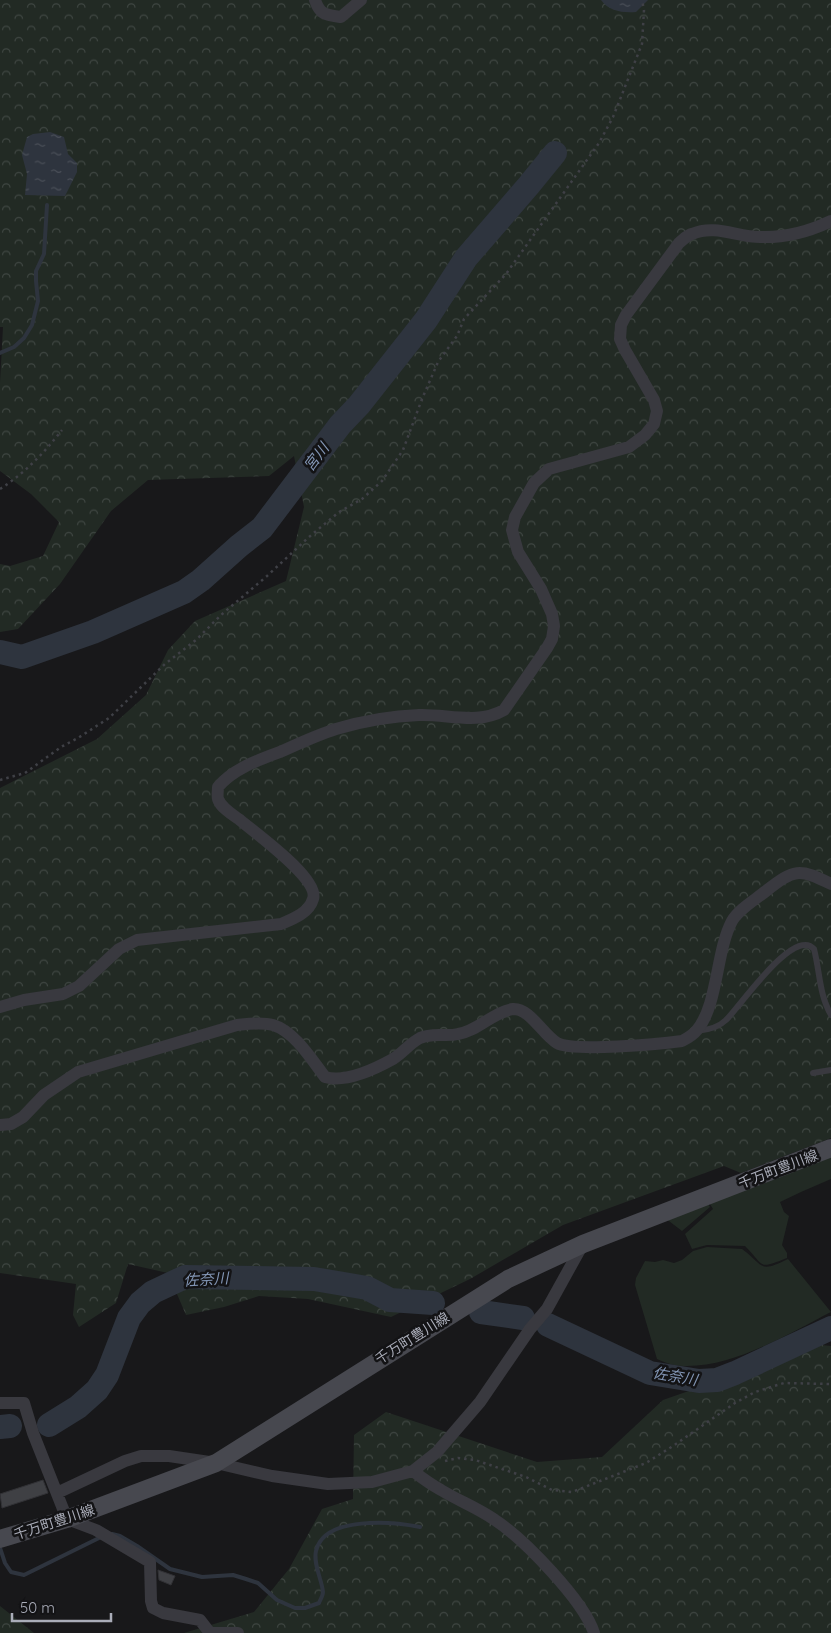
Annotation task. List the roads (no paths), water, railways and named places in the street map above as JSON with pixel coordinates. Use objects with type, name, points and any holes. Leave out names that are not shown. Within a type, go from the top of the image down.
[{"type":"main road","name":"千万町豊川線","points":[[0,1539],[67,1519],[216,1463],[508,1278],[583,1244],[831,1148]]},
{"type":"street","points":[[315,0],[318,9],[325,14],[340,17],[361,0]]},
{"type":"street","points":[[0,1007],[24,1000],[63,994],[79,986],[120,949],[137,940],[281,924],[298,916],[309,907],[314,898],[313,888],[306,878],[277,850],[228,811],[218,799],[218,787],[229,776],[261,759],[336,729],[391,717],[421,715],[482,718],[495,715],[504,710],[547,648],[552,639],[554,626],[552,614],[546,600],[518,552],[512,530],[520,507],[534,484],[549,469],[629,447],[645,435],[654,424],[657,411],[654,400],[620,338],[621,325],[626,315],[679,243],[691,234],[720,230],[757,237],[782,237],[808,231],[831,221]]},
{"type":"street","points":[[0,1125],[11,1124],[23,1116],[44,1095],[78,1072],[237,1025],[273,1025],[289,1034],[306,1052],[325,1078],[334,1080],[352,1077],[394,1058],[420,1038],[432,1034],[457,1035],[513,1009],[523,1010],[557,1043],[570,1046],[682,1041],[697,1031],[708,1010],[729,930],[732,921],[741,910],[782,878],[794,873],[804,872],[831,884]]},
{"type":"street","points":[[57,1493],[125,1461],[141,1456],[169,1456],[216,1463],[272,1476],[328,1484],[372,1482],[413,1472],[437,1452],[480,1402],[530,1329],[547,1309],[583,1244]]},
{"type":"street","points":[[0,1403],[24,1403],[67,1519],[96,1530],[150,1562],[151,1601],[153,1608],[163,1613],[200,1620],[210,1633],[238,1633]]},
{"type":"street","points":[[413,1472],[442,1491],[496,1520],[537,1556],[591,1622],[594,1633]]},
{"type":"lane","points":[[697,1031],[716,1027],[727,1019],[750,991],[780,960],[795,949],[806,944],[811,945],[814,950],[820,988],[831,1015]]},
{"type":"lane","points":[[813,1073],[831,1070]]},
{"type":"water","points":[[601,0],[648,0],[636,12],[621,12],[608,7]]},
{"type":"water","points":[[50,132],[64,137],[68,154],[77,163],[77,172],[65,196],[25,195],[27,174],[22,155],[27,137],[33,134]]},
{"type":"waterway","name":"宮川","points":[[0,652],[22,657],[93,632],[184,592],[201,580],[262,528],[340,425],[359,405],[426,320],[466,258],[555,153]]},
{"type":"waterway","points":[[0,353],[14,347],[24,338],[32,325],[38,301],[36,271],[44,254],[47,205]]},
{"type":"waterway","name":"佐奈川","points":[[49,1425],[78,1407],[97,1390],[107,1375],[129,1318],[140,1303],[153,1292],[185,1277],[314,1279],[367,1288],[390,1300],[433,1303]]},
{"type":"waterway","name":"佐奈川","points":[[481,1312],[523,1318]]},
{"type":"waterway","name":"佐奈川","points":[[548,1325],[650,1373],[699,1381],[717,1380],[735,1373],[831,1328]]},
{"type":"waterway","name":"佐奈川","points":[[0,1427],[10,1426]]},
{"type":"waterway","points":[[112,1534],[120,1536],[137,1546],[170,1569],[202,1577],[233,1575],[258,1583],[277,1600],[295,1608],[305,1608],[319,1603],[323,1595],[315,1556],[322,1539],[332,1531],[346,1526],[378,1523],[420,1527]]},
{"type":"waterway","points":[[0,1548],[5,1563],[11,1572],[24,1575],[101,1537]]}]
